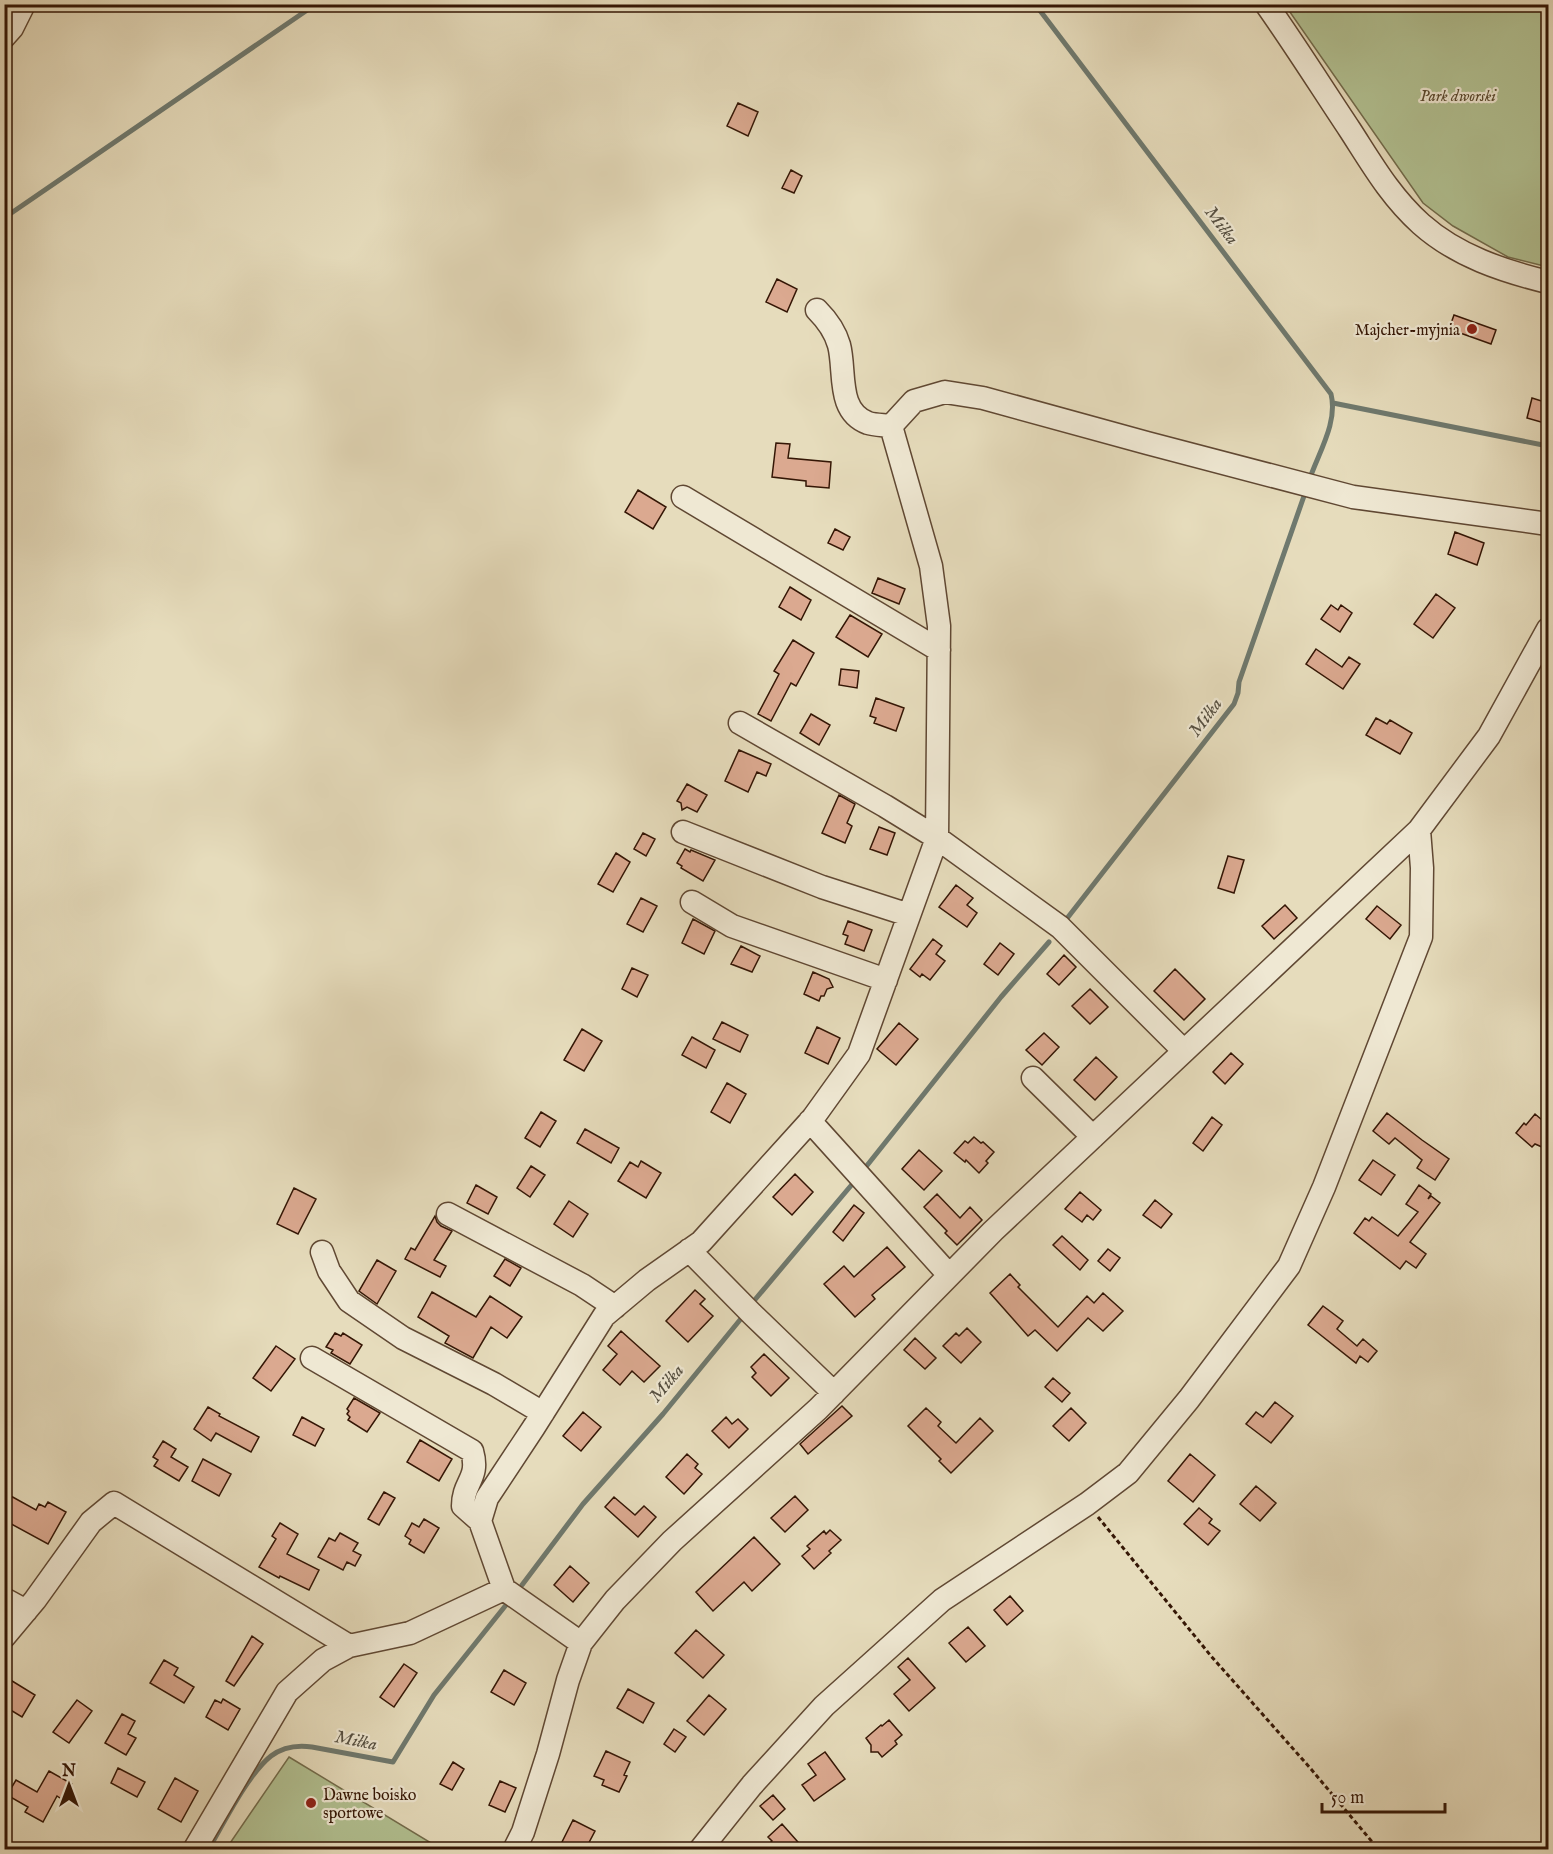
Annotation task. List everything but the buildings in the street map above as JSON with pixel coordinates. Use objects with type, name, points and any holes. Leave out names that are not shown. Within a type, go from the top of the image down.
[{"type":"street","points":[[4,37],[12,28],[24,4]]},
{"type":"street","points":[[1266,4],[1391,194],[1422,225],[1477,260],[1514,274],[1548,282]]},
{"type":"street","points":[[817,310],[831,325],[839,345],[844,395],[854,415],[869,423],[891,426]]},
{"type":"street","points":[[891,426],[914,401],[945,392],[983,398],[1147,444],[1353,497],[1548,524]]},
{"type":"street","points":[[480,1521],[487,1498],[604,1316],[647,1280],[700,1242],[810,1121],[859,1054],[937,838],[939,626],[931,566],[891,426]]},
{"type":"street","points":[[683,497],[939,650]]},
{"type":"street","points":[[514,1850],[523,1832],[548,1755],[568,1680],[581,1643],[615,1600],[672,1542],[834,1393],[993,1231],[1419,830],[1489,736],[1548,629]]},
{"type":"street","points":[[740,723],[937,838],[1060,927],[1184,1051]]},
{"type":"street","points":[[700,1850],[752,1785],[824,1706],[942,1600],[1087,1504],[1128,1473],[1189,1399],[1289,1266],[1324,1187],[1421,937],[1422,868],[1419,830]]},
{"type":"street","points":[[683,832],[822,886],[909,915]]},
{"type":"street","points":[[692,902],[732,926],[886,980]]},
{"type":"street","points":[[1033,1078],[1093,1137]]},
{"type":"street","points":[[810,1121],[949,1275]]},
{"type":"street","points":[[448,1214],[582,1285],[615,1306]]},
{"type":"street","points":[[689,1250],[834,1393]]},
{"type":"street","points":[[322,1252],[329,1271],[349,1301],[403,1338],[494,1384],[543,1413]]},
{"type":"street","points":[[312,1358],[472,1451],[476,1464],[472,1478],[463,1493],[463,1506],[480,1521],[504,1589],[581,1643]]},
{"type":"street","points":[[4,1637],[26,1611],[91,1522],[114,1503],[349,1646]]},
{"type":"street","points":[[194,1850],[286,1692],[323,1660],[349,1646],[410,1633],[504,1589]]},
{"type":"street","points":[[4,1599],[26,1611]]},
{"type":"path","points":[[1087,1504],[1211,1656],[1379,1850]]},
{"type":"green space","name":"Park dworski","points":[[1285,5],[1548,5],[1548,267],[1508,257],[1453,226],[1423,203]]},
{"type":"green space","name":"Dawne boisko sportowe","points":[[289,1757],[441,1849],[226,1849]]},
{"type":"waterway","points":[[4,218],[316,4]]},
{"type":"waterway","name":"Miłka","points":[[1035,4],[1331,394],[1330,426],[1310,478]]},
{"type":"waterway","points":[[1333,403],[1548,446]]},
{"type":"waterway","name":"Miłka","points":[[1065,921],[1234,704],[1239,682],[1304,496]]},
{"type":"waterway","name":"Miłka","points":[[865,1168],[1001,997],[1049,942]]},
{"type":"waterway","name":"Miłka","points":[[753,1302],[854,1182]]},
{"type":"waterway","name":"Miłka","points":[[522,1585],[583,1504],[663,1414],[744,1315]]},
{"type":"waterway","name":"Miłka","points":[[208,1850],[254,1774],[271,1756],[280,1751],[291,1747],[307,1746],[393,1762],[434,1695],[506,1605]]},
{"type":"place","name":"Majcher-myjnia","points":[[1472,329]]},
{"type":"place","name":"Dawne boisko sportowe","points":[[311,1803]]}]
